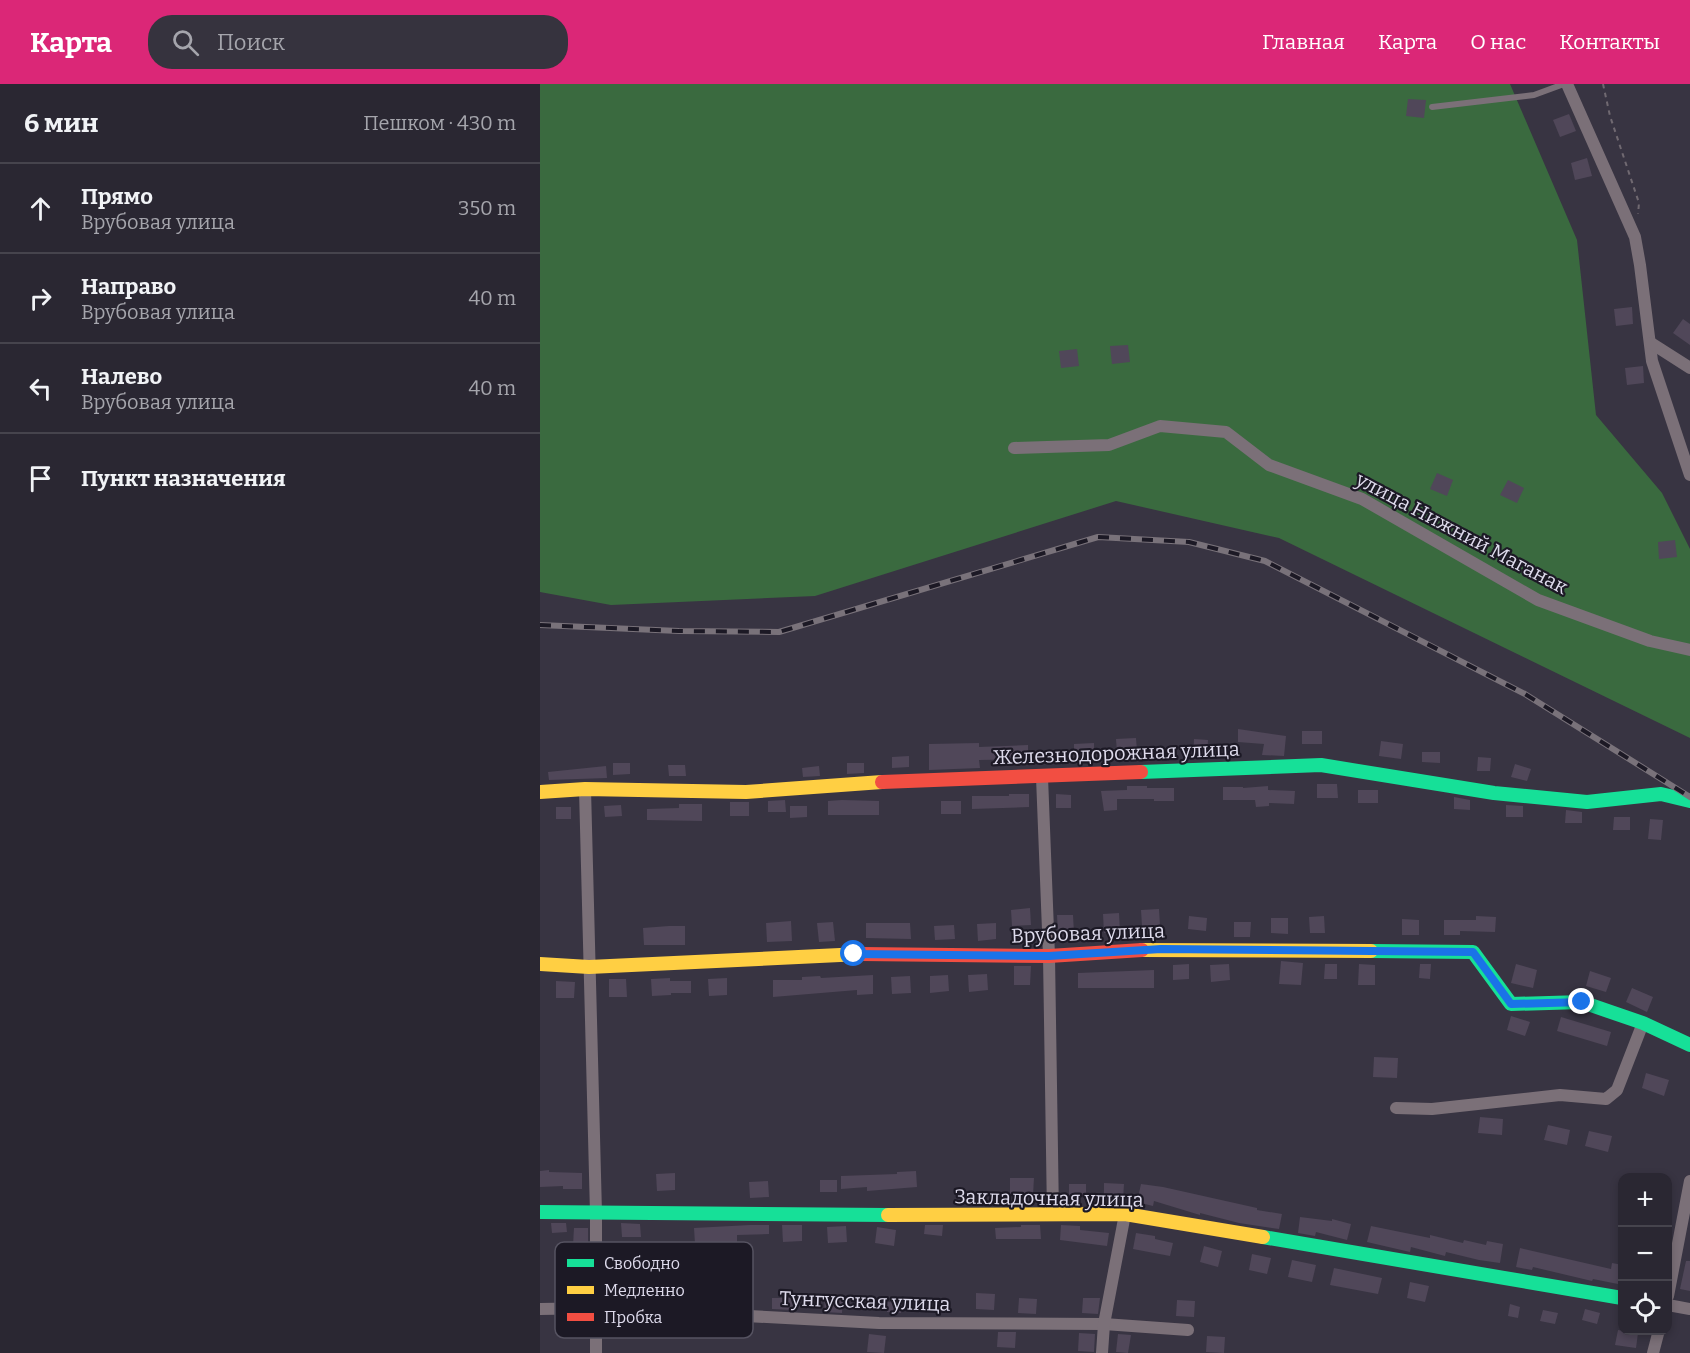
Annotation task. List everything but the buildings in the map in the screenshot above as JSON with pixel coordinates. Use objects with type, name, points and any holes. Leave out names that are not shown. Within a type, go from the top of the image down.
[{"type":"street","points":[[1566,84],[1635,237],[1652,361],[1690,475]]},
{"type":"street","points":[[1651,343],[1690,368]]},
{"type":"street","name":"улица Нижний Маганак","points":[[1014,448],[1109,445],[1160,426],[1226,432],[1269,465],[1362,499],[1538,600],[1650,641],[1690,650]]},
{"type":"street","name":"Железнодорожная улица","points":[[540,792],[585,789],[746,792],[888,782],[1321,765],[1494,793],[1552,799],[1587,802],[1661,794],[1690,801]]},
{"type":"street","points":[[1042,777],[1049,956],[1053,1215]]},
{"type":"street","points":[[585,789],[596,1242]]},
{"type":"street","name":"Врубовая улица","points":[[540,964],[589,967],[854,954],[1049,956],[1161,949],[1473,952],[1511,1004],[1582,1002],[1643,1023],[1690,1045]]},
{"type":"street","points":[[1396,1108],[1432,1109],[1560,1095],[1605,1099],[1617,1090],[1643,1023]]},
{"type":"street","points":[[1671,1281],[1690,1181]]},
{"type":"street","name":"Закладочная улица","points":[[540,1212],[1125,1214],[1618,1297]]},
{"type":"street","points":[[1102,1353],[1104,1324],[1125,1214]]},
{"type":"street","points":[[1672,1306],[1690,1310]]},
{"type":"street","name":"Тунгусская улица","points":[[540,1309],[555,1309]]},
{"type":"street","name":"Тунгусская улица","points":[[753,1316],[879,1323],[1104,1324],[1188,1330]]},
{"type":"street","points":[[1653,1353],[1658,1335]]},
{"type":"street","points":[[596,1338],[596,1353]]},
{"type":"lane","points":[[1432,107],[1534,95],[1566,84]]},
{"type":"path","points":[[1603,84],[1610,116],[1639,203],[1638,214]]},
{"type":"green space","points":[[540,84],[1510,84],[1577,240],[1596,415],[1662,493],[1690,549],[1690,738],[1279,538],[1116,501],[815,596],[611,605],[540,592]]},
{"type":"railway","points":[[540,625],[679,631],[779,632],[1098,537],[1189,542],[1265,561],[1525,694],[1690,797]]},
{"type":"traffic: fast","points":[[1141,772],[1321,765],[1494,793],[1587,802],[1661,794],[1690,801]]},
{"type":"traffic: fast","points":[[1371,951],[1473,952],[1511,1004],[1582,1002],[1643,1023],[1690,1045]]},
{"type":"traffic: fast","points":[[540,1212],[888,1215]]},
{"type":"traffic: fast","points":[[1263,1237],[1618,1297]]},
{"type":"traffic: slow","points":[[540,792],[585,789],[746,792],[882,782]]},
{"type":"traffic: slow","points":[[1142,950],[1371,951]]},
{"type":"traffic: slow","points":[[540,964],[589,967],[861,954]]},
{"type":"traffic: slow","points":[[888,1215],[1125,1214],[1263,1237]]},
{"type":"traffic: jam","points":[[882,782],[1141,772]]},
{"type":"traffic: jam","points":[[861,954],[1049,956],[1142,950]]},
{"type":"route","points":[[854,954],[1049,956],[1161,949],[1473,952],[1511,1004],[1582,1002]]}]
